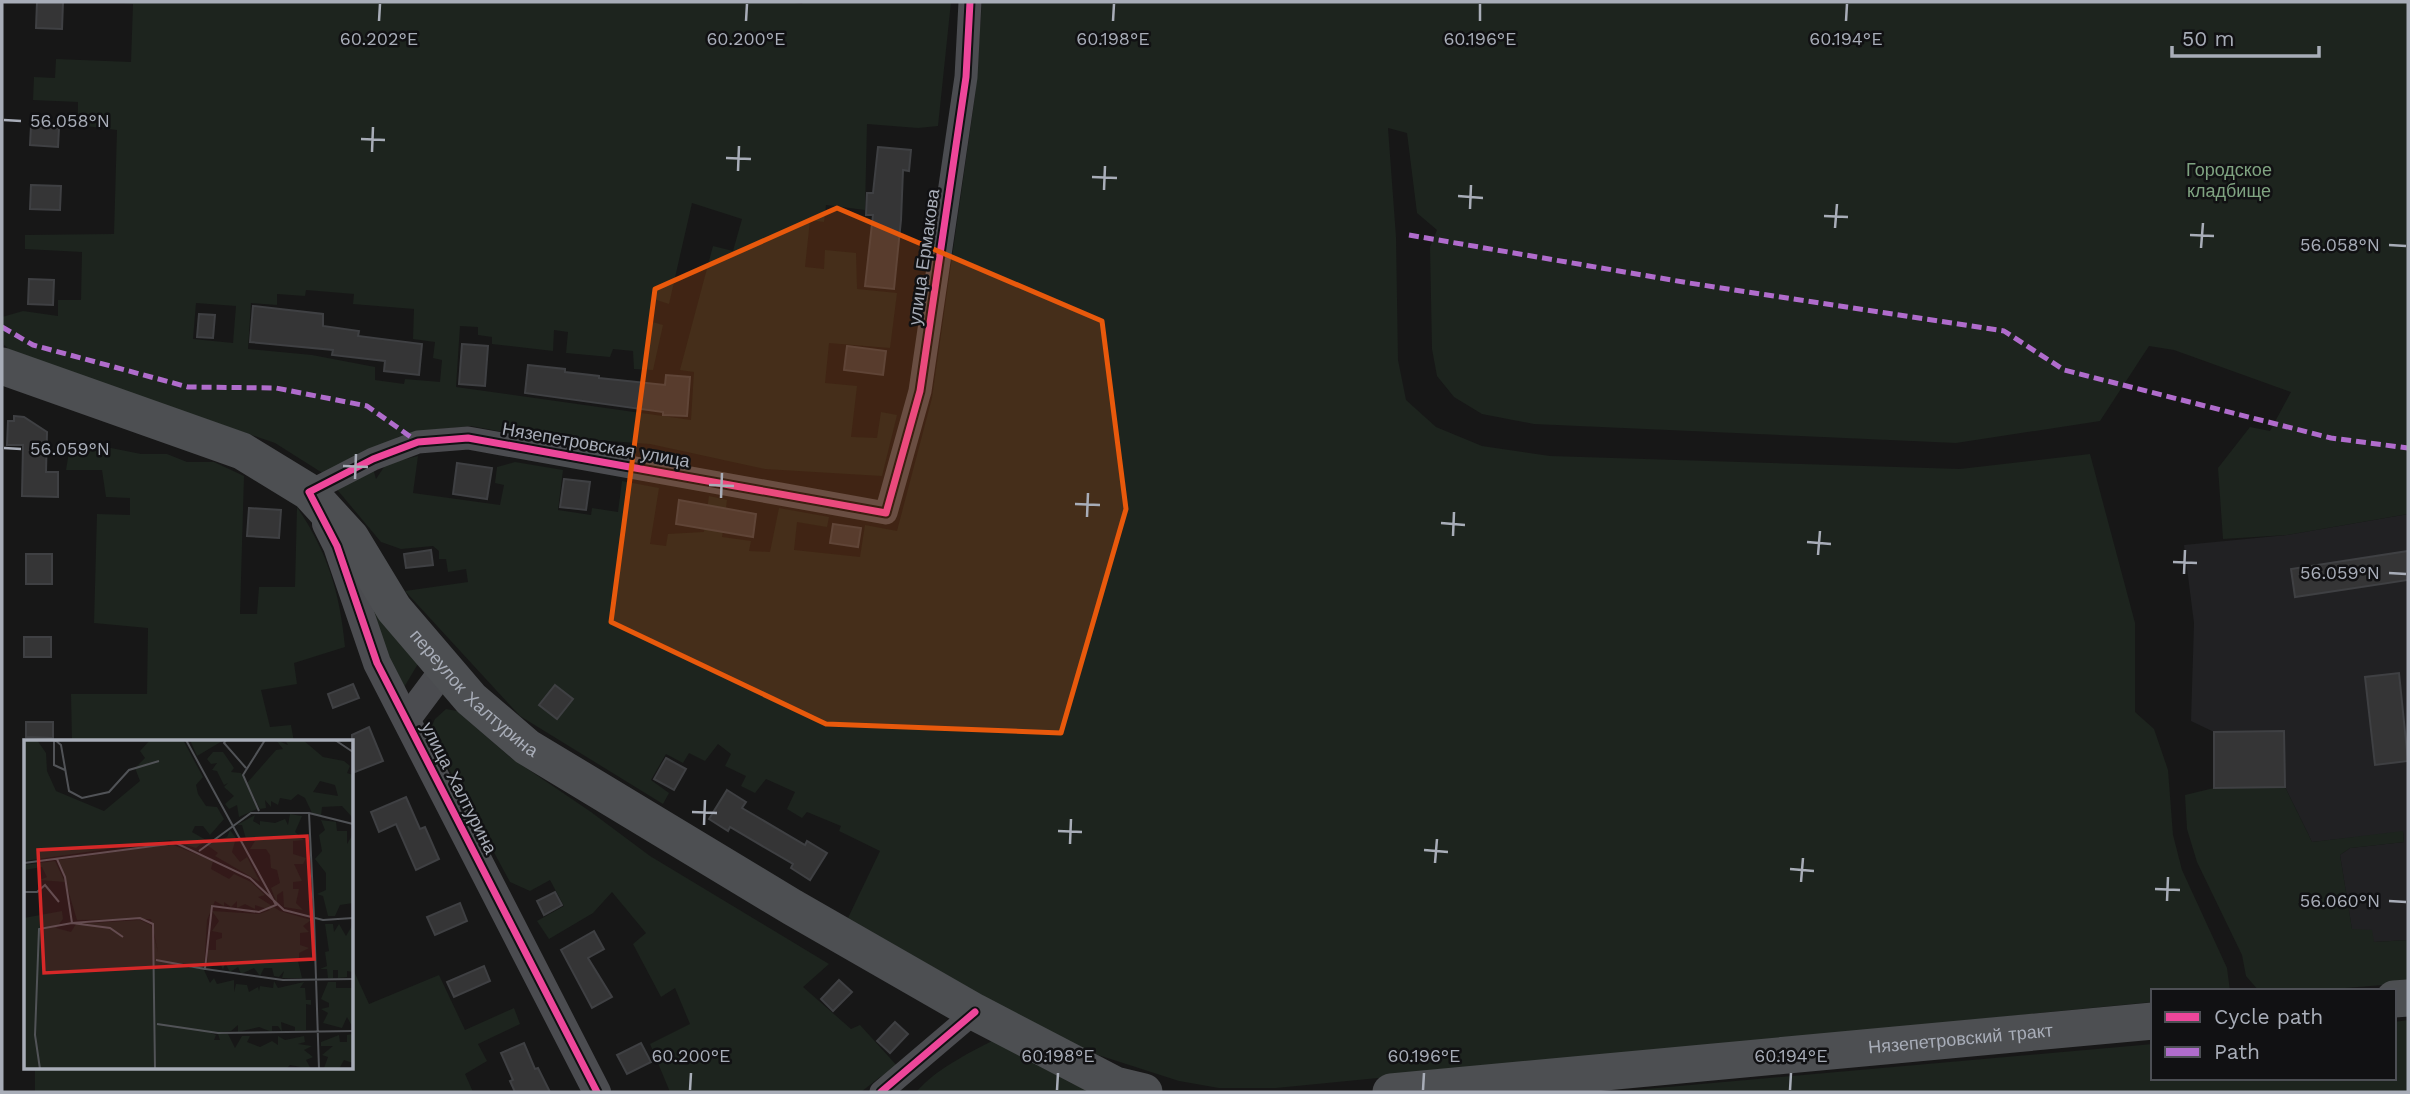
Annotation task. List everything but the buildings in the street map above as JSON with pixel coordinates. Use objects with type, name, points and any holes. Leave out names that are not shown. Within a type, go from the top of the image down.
[{"type":"main road","name":"переулок Халтурина","points":[[2,366],[242,451],[309,492],[351,538],[394,609],[471,699],[527,747],[792,907],[975,1012]]},
{"type":"main road","points":[[975,1012],[1115,1084],[1144,1092]]},
{"type":"main road","name":"Нязепетровский тракт","points":[[1391,1092],[2151,1021]]},
{"type":"street","name":"улица Ермакова","points":[[886,513],[920,391],[965,77],[970,2]]},
{"type":"street","name":"Нязепетровская улица","points":[[309,492],[373,459],[418,442],[468,438],[886,513]]},
{"type":"street","name":"улица Халтурина","points":[[309,492],[337,546],[377,663],[597,1092]]},
{"type":"street","points":[[407,719],[445,668]]},
{"type":"street","points":[[881,1092],[975,1012]]},
{"type":"highlighted area","points":[[837,208],[1102,321],[1126,509],[1061,733],[826,724],[611,622],[655,289]]},
{"type":"shaded area","points":[[2408,514],[2408,940],[2374,942],[2352,930],[2340,855],[2350,848],[2404,842],[2403,832],[2312,842],[2285,787],[2214,788],[2214,732],[2191,721],[2194,623],[2184,545],[2287,535]]},
{"type":"green space","name":"Городское кладбище","points":[[112,2],[951,2],[938,126],[918,128],[867,124],[865,210],[826,205],[824,222],[810,220],[805,267],[824,269],[825,250],[856,253],[857,289],[897,293],[890,348],[829,343],[825,383],[857,386],[851,437],[877,438],[881,412],[897,415],[882,476],[765,469],[650,444],[514,434],[471,426],[422,431],[398,437],[369,454],[376,479],[386,464],[418,456],[413,493],[500,505],[504,485],[495,483],[497,467],[515,462],[563,470],[558,510],[591,515],[592,508],[618,512],[622,481],[659,488],[650,544],[666,546],[668,534],[704,532],[709,496],[727,500],[722,537],[751,541],[749,551],[770,552],[779,508],[829,517],[827,527],[797,522],[794,550],[860,557],[865,525],[897,531],[932,398],[975,96],[982,2],[2408,2],[2408,514],[2287,535],[2223,539],[2218,468],[2250,427],[2270,431],[2291,392],[2174,350],[2149,346],[2100,421],[1956,443],[1534,424],[1482,414],[1454,397],[1437,376],[1432,349],[1430,247],[1437,230],[1417,213],[1407,133],[1388,128],[1396,237],[1398,360],[1406,400],[1436,427],[1482,446],[1550,456],[1960,469],[2090,454],[2135,623],[2135,712],[2154,729],[2168,770],[2173,835],[2182,870],[2227,968],[2230,989],[2151,989],[2151,1002],[1276,1088],[1219,1088],[1179,1081],[1092,1053],[1021,1018],[848,918],[880,851],[839,831],[841,826],[807,812],[802,818],[787,809],[795,792],[766,779],[755,793],[741,786],[746,776],[725,766],[731,754],[718,744],[705,761],[689,753],[683,763],[666,754],[651,780],[669,793],[663,804],[520,716],[405,591],[468,582],[466,569],[448,572],[446,559],[439,559],[439,551],[433,546],[401,549],[381,542],[324,474],[275,443],[13,353],[4,345],[2,317],[23,311],[58,316],[58,300],[81,300],[82,252],[25,249],[25,235],[114,234],[117,130],[78,125],[78,102],[33,100],[34,77],[55,78],[56,59],[131,62],[133,4]],"holes":[[[692,203],[742,219],[733,251],[713,246],[680,370],[694,372],[691,420],[456,387],[460,326],[478,327],[478,335],[492,337],[492,344],[553,351],[554,330],[568,332],[566,353],[610,357],[613,349],[633,351],[634,369],[653,370],[663,325],[649,321],[654,299],[669,304]],[[306,290],[354,294],[353,304],[414,309],[413,339],[435,342],[433,358],[442,360],[440,382],[405,379],[404,384],[375,380],[375,367],[312,355],[248,349],[251,303],[277,305],[277,294],[305,296]],[[196,303],[236,306],[233,343],[193,339]]]},
{"type":"green space","points":[[71,440],[141,454],[167,454],[187,462],[214,462],[244,476],[240,614],[257,614],[259,587],[295,587],[297,507],[317,541],[331,574],[340,609],[345,647],[294,663],[297,684],[261,690],[270,727],[291,725],[294,740],[72,740],[71,694],[147,694],[148,628],[94,623],[97,514],[130,515],[130,498],[106,497],[102,470],[66,470]]},
{"type":"green space","points":[[361,573],[419,662],[403,689],[379,643]]},
{"type":"green space","points":[[446,709],[457,711],[510,757],[650,856],[829,964],[803,987],[851,1029],[860,1025],[899,1068],[880,1077],[861,1092],[670,1092],[650,1044],[690,1024],[675,988],[661,997],[633,944],[646,933],[612,892],[593,913],[549,939],[537,921],[564,906],[550,880],[530,891],[510,882],[429,732],[435,719]]},
{"type":"green space","points":[[2285,787],[2312,842],[2403,831],[2404,842],[2350,848],[2340,855],[2352,929],[2372,930],[2374,942],[2408,940],[2408,983],[2333,989],[2257,989],[2246,976],[2242,955],[2197,862],[2187,829],[2185,795],[2214,788]]},
{"type":"green space","points":[[354,971],[369,1004],[439,975],[465,1030],[514,1008],[520,1024],[478,1044],[487,1061],[465,1074],[473,1092],[35,1092],[35,1070],[354,1070]]},
{"type":"green space","points":[[2408,1020],[2408,1092],[1612,1092],[2151,1044],[2151,1080],[2396,1080],[2396,1022]]},
{"type":"green space","points":[[994,1040],[1092,1092],[916,1092],[943,1069]]},
{"type":"marked path","points":[[1409,235],[1689,283],[2004,331],[2064,370],[2331,438],[2408,448]]},
{"type":"marked path","points":[[2,327],[33,345],[188,387],[276,388],[367,406],[418,442]]},
{"type":"cycle path","points":[[597,1092],[377,663],[337,546],[309,492],[373,459],[418,442],[468,438],[886,513],[920,391],[966,77],[970,2]]},
{"type":"cycle path","points":[[881,1092],[975,1012]]}]
